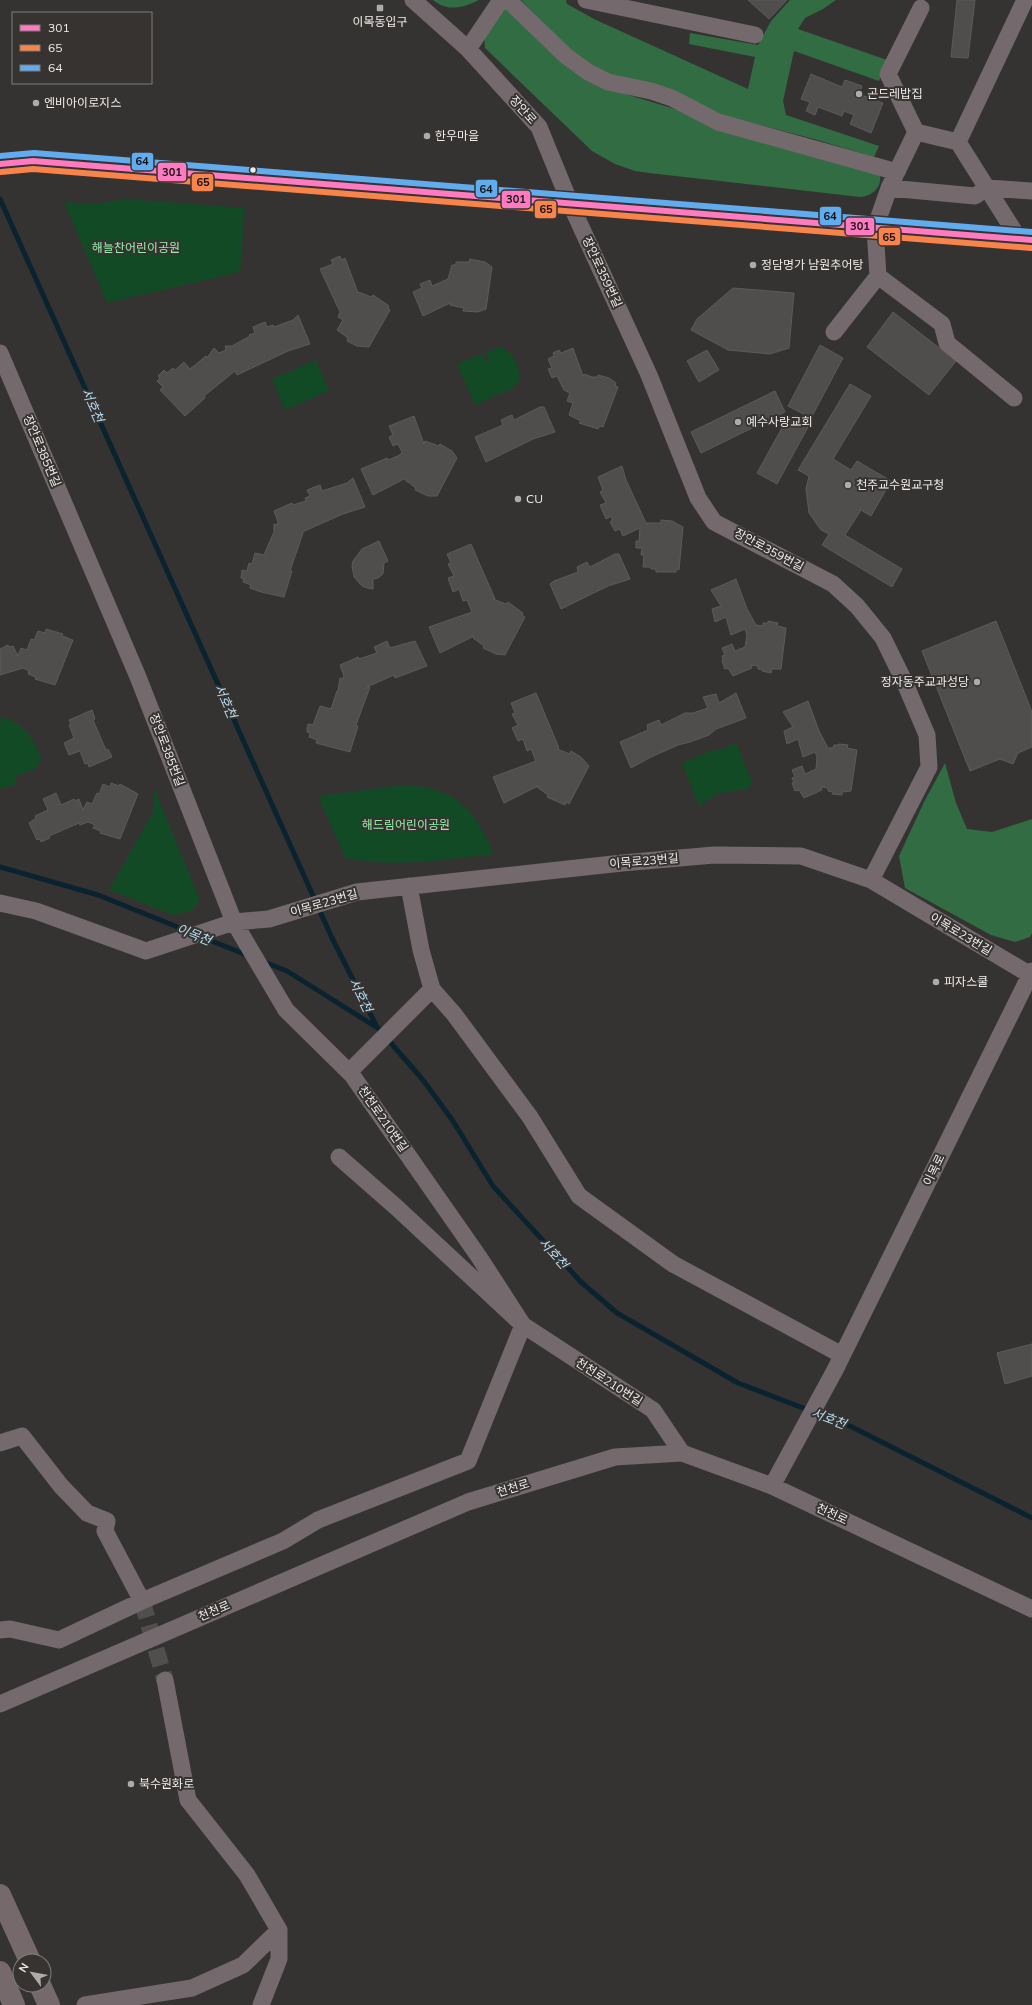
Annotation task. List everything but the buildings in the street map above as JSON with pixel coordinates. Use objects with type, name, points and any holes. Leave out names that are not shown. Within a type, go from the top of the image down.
[{"type":"main road","points":[[0,164],[33,162],[1026,240]]},
{"type":"main road","points":[[0,1894],[26,1953]]},
{"type":"main road","points":[[0,1972],[14,2005]]},
{"type":"main road","points":[[44,1993],[49,2005]]},
{"type":"street","name":"장안로","points":[[413,0],[468,49],[539,127],[570,203]]},
{"type":"street","points":[[468,49],[501,0]]},
{"type":"street","points":[[508,0],[566,56],[588,72],[608,82],[651,91],[672,98],[718,122],[897,172]]},
{"type":"street","points":[[586,0],[755,35]]},
{"type":"street","points":[[958,142],[1025,0]]},
{"type":"street","points":[[916,132],[888,74],[921,8]]},
{"type":"street","points":[[834,332],[878,276],[876,228],[888,188],[916,132]]},
{"type":"street","points":[[916,132],[958,142],[987,188],[1026,240]]},
{"type":"street","points":[[888,188],[975,196],[987,188],[1032,191]]},
{"type":"street","name":"장안로359번길","points":[[570,203],[649,375],[698,498],[714,522],[833,584],[858,606],[883,638],[904,681],[927,735],[929,767],[871,880]]},
{"type":"street","points":[[878,276],[942,324],[947,343],[1014,398]]},
{"type":"street","name":"장안로385번길","points":[[0,353],[138,677],[234,922]]},
{"type":"street","name":"이목로23번길","points":[[234,922],[269,919],[357,892],[714,855],[801,856],[871,880],[1031,974]]},
{"type":"street","points":[[409,886],[421,950],[432,989],[454,1014],[530,1117],[579,1196],[673,1264],[839,1363]]},
{"type":"street","points":[[0,902],[36,911],[146,951],[234,922]]},
{"type":"street","name":"천천로210번길","points":[[234,922],[246,945],[286,1010],[351,1070],[479,1257],[523,1326]]},
{"type":"street","name":"이목로","points":[[772,1486],[839,1363],[1031,974]]},
{"type":"street","points":[[351,1070],[432,989]]},
{"type":"street","name":"천천로210번길","points":[[339,1157],[396,1207],[523,1326],[653,1410],[682,1453]]},
{"type":"street","points":[[0,1630],[10,1630],[59,1640],[142,1601],[283,1541],[318,1520],[468,1461],[523,1326]]},
{"type":"street","points":[[0,1443],[22,1436],[62,1486],[87,1513],[107,1521],[105,1531],[142,1601]]},
{"type":"street","name":"천천로","points":[[0,1704],[468,1502],[615,1457],[682,1453],[772,1486],[1032,1608]]},
{"type":"street","points":[[165,1680],[188,1800],[247,1875],[279,1930],[279,1959],[261,2005]]},
{"type":"street","points":[[85,2005],[192,1988],[243,1965],[279,1930]]},
{"type":"green space","points":[[433,0],[479,0],[456,8],[444,6]]},
{"type":"green space","points":[[521,0],[566,0],[567,4],[594,19],[748,89],[755,57],[689,44],[690,33],[758,45],[771,21],[790,0],[836,0],[823,9],[805,18],[798,29],[887,60],[879,81],[794,51],[783,101],[786,115],[879,146],[874,157],[814,139],[725,116],[676,93],[612,76],[591,66],[570,50]]},
{"type":"green space","points":[[505,5],[609,89],[879,171],[879,185],[877,189],[870,194],[860,197],[649,173],[635,171],[615,164],[592,151],[485,48],[484,36]]},
{"type":"green space","name":"해늘찬어린이공원","points":[[124,199],[245,208],[240,272],[107,303],[64,202],[95,204]]},
{"type":"green space","points":[[500,347],[509,352],[515,360],[520,380],[513,388],[475,405],[457,364],[482,354],[485,361],[489,359],[486,352]]},
{"type":"green space","points":[[316,360],[329,391],[285,410],[272,379]]},
{"type":"green space","points":[[0,717],[15,722],[26,732],[35,745],[41,759],[37,768],[14,777],[17,784],[0,789]]},
{"type":"green space","points":[[736,743],[752,781],[748,789],[719,793],[699,806],[682,763],[715,749],[717,751]]},
{"type":"green space","points":[[945,763],[956,803],[967,829],[992,832],[1032,819],[1032,933],[1030,937],[1015,942],[991,935],[905,888],[899,856],[924,802]]},
{"type":"green space","name":"해드림어린이공원","points":[[402,785],[436,790],[449,795],[460,803],[470,812],[478,824],[494,854],[437,861],[401,863],[364,861],[345,858],[318,796]]},
{"type":"green space","points":[[154,788],[200,900],[193,910],[173,915],[109,890],[153,812]]},
{"type":"waterway","name":"서호천","points":[[0,199],[332,938],[377,1027],[423,1080],[453,1121],[493,1186],[581,1282],[617,1313],[738,1383],[850,1426],[1032,1518]]},
{"type":"waterway","name":"이목천","points":[[0,867],[98,895],[190,932]]},
{"type":"waterway","name":"이목천","points":[[202,937],[249,956]]},
{"type":"waterway","name":"이목천","points":[[264,962],[287,971],[376,1027]]},
{"type":"tunnel","points":[[142,1601],[165,1680]]},
{"type":"transit line","name":"64","points":[[0,156],[34,153],[1032,232]]},
{"type":"transit line","name":"301","points":[[0,164],[33,161],[1032,240]]},
{"type":"transit line","name":"65","points":[[1,172],[33,169],[1031,248]]},
{"type":"place","name":"이목동입구","points":[[380,8]]},
{"type":"place","name":"곤드레밥집","points":[[859,94]]},
{"type":"place","name":"엔비아이로지스","points":[[36,103]]},
{"type":"place","name":"한우마을","points":[[427,136]]},
{"type":"place","name":"정담명가 남원추어탕","points":[[753,265]]},
{"type":"place","name":"예수사랑교회","points":[[738,422]]},
{"type":"place","name":"천주교수원교구청","points":[[848,485]]},
{"type":"place","name":"CU","points":[[518,499]]},
{"type":"place","name":"정자동주교과성당","points":[[977,682]]},
{"type":"place","name":"피자스쿨","points":[[936,982]]},
{"type":"place","name":"북수원화로","points":[[131,1784]]}]
